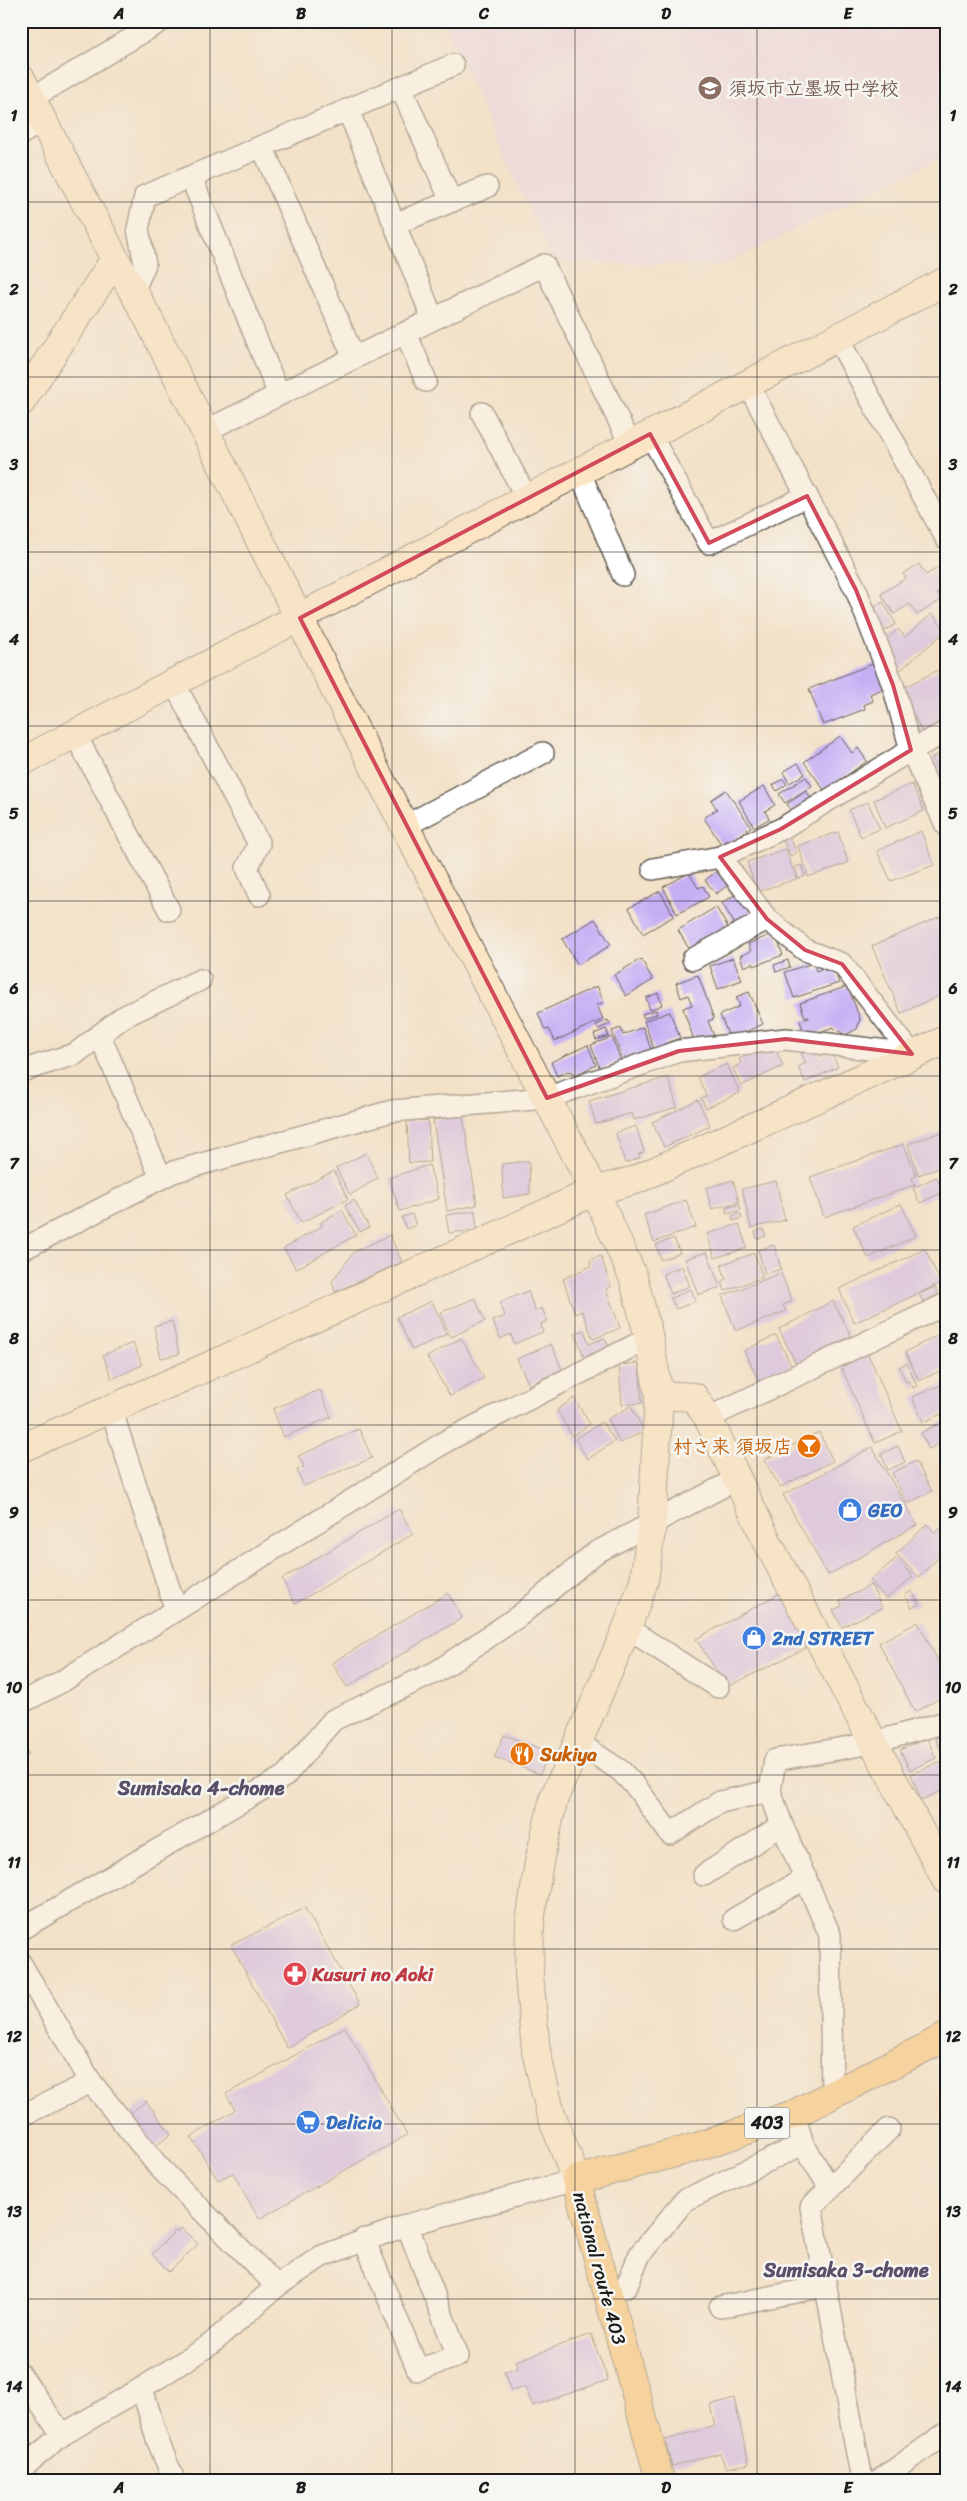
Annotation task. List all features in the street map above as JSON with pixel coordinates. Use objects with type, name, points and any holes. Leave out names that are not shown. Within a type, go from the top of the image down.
[{"type":"highway","name":"national route 403","points":[[660,2480],[576,2180],[697,2146],[794,2114],[946,2037]]},
{"type":"street","points":[[21,2469],[62,2435],[142,2388],[210,2344],[277,2286],[322,2256],[364,2239],[407,2225],[576,2180],[550,2111],[536,2051],[529,1975],[530,1922],[539,1862],[554,1798],[627,1628],[644,1581],[652,1524],[658,1395],[649,1338],[633,1277],[595,1191],[405,826],[205,431],[133,292],[29,104],[161,21]]},
{"type":"street","points":[[133,292],[145,264],[138,229],[145,196],[453,65]]},
{"type":"street","points":[[401,88],[451,202]]},
{"type":"street","points":[[348,110],[433,319]]},
{"type":"street","points":[[262,146],[354,358]]},
{"type":"street","points":[[191,177],[279,395]]},
{"type":"street","points":[[394,224],[487,187]]},
{"type":"street","points":[[21,402],[115,259]]},
{"type":"street","points":[[205,431],[544,265],[640,439],[709,543],[807,496]]},
{"type":"street","points":[[21,762],[300,618],[526,497],[946,281]]},
{"type":"street","points":[[406,332],[426,380]]},
{"type":"street","points":[[837,337],[946,538]]},
{"type":"street","points":[[748,384],[856,590],[893,685],[911,750],[946,825]]},
{"type":"street","points":[[482,413],[526,497]]},
{"type":"street","points":[[579,470],[623,574]]},
{"type":"street","points":[[174,682],[259,844],[247,868],[259,894]]},
{"type":"street","points":[[653,869],[720,857],[781,829],[911,750],[946,732]]},
{"type":"street","points":[[75,734],[169,910]]},
{"type":"street","points":[[405,826],[542,753]]},
{"type":"street","points":[[720,857],[767,918],[805,950],[842,964],[912,1054]]},
{"type":"street","points":[[693,959],[767,918]]},
{"type":"street","points":[[21,1071],[75,1054],[123,1017],[200,980]]},
{"type":"street","points":[[100,1036],[161,1178]]},
{"type":"street","points":[[21,1250],[174,1172],[392,1111],[546,1098],[679,1051],[786,1039],[912,1054]]},
{"type":"street","points":[[21,1448],[595,1191],[635,1180],[946,1040]]},
{"type":"street","points":[[708,1418],[946,1304]]},
{"type":"street","points":[[21,1703],[61,1682],[448,1440],[649,1338]]},
{"type":"street","points":[[658,1395],[694,1397],[708,1418],[767,1541],[872,1743],[942,1864]]},
{"type":"street","points":[[111,1409],[176,1610]]},
{"type":"street","points":[[21,1929],[285,1776],[333,1720],[438,1670],[519,1616],[595,1553],[737,1479]]},
{"type":"street","points":[[627,1628],[718,1687]]},
{"type":"street","points":[[832,2096],[830,1935],[782,1825],[770,1791],[775,1760],[872,1743],[946,1722]]},
{"type":"street","points":[[577,1742],[622,1771],[637,1788],[670,1834],[720,1802],[770,1791]]},
{"type":"street","points":[[704,1875],[782,1825]]},
{"type":"street","points":[[734,1920],[806,1878]]},
{"type":"street","points":[[21,1964],[91,2082],[158,2166],[277,2286]]},
{"type":"street","points":[[21,2116],[91,2082]]},
{"type":"street","points":[[794,2114],[802,2144],[830,2188]]},
{"type":"street","points":[[862,2480],[810,2207],[889,2129]]},
{"type":"street","points":[[626,2287],[640,2254],[685,2200],[802,2144]]},
{"type":"street","points":[[364,2239],[418,2370],[458,2356],[407,2225]]},
{"type":"street","points":[[720,2307],[825,2286]]},
{"type":"street","points":[[21,2375],[62,2435]]},
{"type":"street","points":[[142,2388],[157,2439],[174,2480]]},
{"type":"street","points":[[880,2480],[946,2433]]},
{"type":"highlighted area","points":[[650,434],[709,543],[807,496],[856,590],[893,685],[911,750],[781,829],[720,857],[767,919],[805,950],[842,964],[912,1054],[786,1039],[679,1051],[547,1098],[300,618]]},
{"type":"shaded area","name":"須坂市立墨坂中学校","points":[[442,21],[946,21],[946,155],[721,266],[553,262]]},
{"type":"building","points":[[919,564],[926,575],[944,564],[946,567],[946,588],[937,593],[941,600],[917,615],[910,604],[894,614],[881,594],[906,578],[903,574]]},
{"type":"building","points":[[883,602],[896,624],[881,633],[868,611]]},
{"type":"building","points":[[932,614],[946,631],[898,672],[883,643],[898,629],[905,637]]},
{"type":"building","points":[[877,662],[887,687],[870,694],[873,701],[864,705],[865,709],[823,725],[809,689]]},
{"type":"building","points":[[946,666],[946,723],[923,734],[901,689]]},
{"type":"building","points":[[840,736],[852,753],[858,748],[867,761],[825,791],[804,762]]},
{"type":"building","points":[[946,752],[946,780],[941,782],[932,757]]},
{"type":"building","points":[[798,763],[805,774],[789,783],[783,772]]},
{"type":"building","points":[[806,777],[812,786],[785,803],[779,794]]},
{"type":"building","points":[[783,779],[787,784],[777,791],[773,785]]},
{"type":"building","points":[[912,784],[924,811],[885,828],[874,800]]},
{"type":"building","points":[[764,786],[775,805],[765,811],[769,819],[754,827],[739,801]]},
{"type":"building","points":[[726,790],[751,827],[723,847],[704,818],[717,809],[711,800]]},
{"type":"building","points":[[806,791],[811,798],[792,812],[787,804]]},
{"type":"building","points":[[868,802],[880,829],[861,837],[849,810]]},
{"type":"building","points":[[921,831],[934,865],[891,881],[877,851]]},
{"type":"building","points":[[787,832],[797,852],[791,856],[780,836]]},
{"type":"building","points":[[838,832],[848,863],[808,877],[798,846]]},
{"type":"building","points":[[786,849],[796,879],[757,892],[747,862]]},
{"type":"building","points":[[801,865],[805,876],[798,879],[795,867]]},
{"type":"building","points":[[717,871],[728,885],[716,894],[705,880]]},
{"type":"building","points":[[689,873],[698,888],[703,886],[709,897],[677,914],[663,887]]},
{"type":"building","points":[[660,891],[674,916],[643,934],[629,908]]},
{"type":"building","points":[[739,892],[753,916],[736,926],[722,903]]},
{"type":"building","points":[[716,907],[729,929],[691,952],[678,930]]},
{"type":"building","points":[[946,914],[946,993],[901,1013],[872,946]]},
{"type":"building","points":[[595,919],[611,945],[578,965],[562,939]]},
{"type":"building","points":[[775,933],[783,955],[754,966],[753,963],[744,967],[740,956],[751,951],[748,944]]},
{"type":"building","points":[[733,958],[742,980],[718,989],[710,966]]},
{"type":"building","points":[[641,959],[653,980],[626,996],[614,975]]},
{"type":"building","points":[[788,960],[790,967],[776,972],[774,965]]},
{"type":"building","points":[[813,963],[816,971],[833,965],[839,983],[794,998],[785,972]]},
{"type":"building","points":[[698,975],[714,1019],[708,1021],[714,1036],[695,1043],[683,1008],[692,1005],[688,995],[681,998],[676,983]]},
{"type":"building","points":[[597,986],[604,1002],[597,1005],[603,1019],[555,1041],[549,1029],[545,1030],[538,1013]]},
{"type":"building","points":[[848,986],[860,1019],[857,1029],[845,1035],[833,1027],[806,1037],[800,1021],[809,1018],[808,1016],[805,1017],[800,1003]]},
{"type":"building","points":[[749,992],[763,1024],[730,1039],[720,1015],[740,1006],[736,997]]},
{"type":"building","points":[[658,993],[662,1005],[650,1010],[646,998]]},
{"type":"building","points":[[656,1010],[657,1014],[644,1018],[642,1014]]},
{"type":"building","points":[[670,1012],[680,1038],[664,1044],[666,1048],[655,1052],[644,1021]]},
{"type":"building","points":[[608,1020],[610,1024],[598,1029],[596,1025]]},
{"type":"building","points":[[643,1027],[652,1052],[624,1063],[612,1031],[621,1028],[623,1035]]},
{"type":"building","points":[[606,1029],[609,1036],[596,1040],[594,1034]]},
{"type":"building","points":[[612,1037],[621,1061],[600,1069],[591,1045]]},
{"type":"building","points":[[588,1045],[596,1065],[577,1074],[568,1071],[557,1076],[551,1062]]},
{"type":"building","points":[[816,1047],[821,1057],[831,1052],[838,1067],[805,1082],[798,1067],[806,1063],[801,1054]]},
{"type":"building","points":[[775,1048],[783,1066],[741,1086],[733,1068],[741,1064],[739,1059],[760,1049],[762,1054]]},
{"type":"building","points":[[727,1064],[740,1093],[706,1108],[701,1098],[706,1096],[698,1077]]},
{"type":"building","points":[[668,1077],[677,1107],[634,1120],[632,1113],[596,1124],[589,1101]]},
{"type":"building","points":[[698,1100],[710,1126],[664,1147],[652,1122]]},
{"type":"building","points":[[463,1116],[477,1205],[447,1211],[433,1120]]},
{"type":"building","points":[[428,1120],[430,1162],[409,1163],[407,1121]]},
{"type":"building","points":[[636,1126],[644,1152],[639,1154],[640,1158],[625,1163],[616,1133]]},
{"type":"building","points":[[941,1132],[946,1147],[946,1166],[918,1175],[908,1144]]},
{"type":"building","points":[[904,1144],[916,1176],[912,1178],[915,1185],[824,1217],[810,1177]]},
{"type":"building","points":[[366,1153],[378,1178],[350,1195],[336,1168]]},
{"type":"building","points":[[529,1161],[530,1194],[503,1198],[502,1164]]},
{"type":"building","points":[[429,1165],[439,1199],[400,1211],[389,1178]]},
{"type":"building","points":[[334,1171],[348,1199],[301,1223],[287,1195]]},
{"type":"building","points":[[936,1177],[943,1192],[920,1203],[913,1188]]},
{"type":"building","points":[[733,1180],[739,1202],[712,1209],[706,1188]]},
{"type":"building","points":[[776,1181],[785,1220],[751,1228],[742,1189]]},
{"type":"building","points":[[354,1200],[369,1227],[360,1232],[345,1206]]},
{"type":"building","points":[[686,1200],[696,1227],[654,1242],[644,1215]]},
{"type":"building","points":[[739,1204],[741,1210],[728,1214],[726,1208]]},
{"type":"building","points":[[901,1204],[916,1236],[868,1258],[853,1226]]},
{"type":"building","points":[[342,1210],[356,1235],[296,1269],[284,1248],[322,1226],[321,1222]]},
{"type":"building","points":[[475,1211],[477,1230],[449,1233],[446,1215]]},
{"type":"building","points":[[740,1213],[742,1218],[733,1221],[732,1216]]},
{"type":"building","points":[[412,1214],[416,1225],[406,1229],[402,1217]]},
{"type":"building","points":[[739,1224],[747,1248],[715,1258],[707,1234]]},
{"type":"building","points":[[763,1229],[766,1236],[757,1239],[755,1232]]},
{"type":"building","points":[[390,1235],[402,1262],[335,1292],[332,1281],[354,1252]]},
{"type":"building","points":[[674,1238],[680,1253],[661,1260],[656,1245]]},
{"type":"building","points":[[774,1245],[781,1269],[765,1274],[758,1250]]},
{"type":"building","points":[[925,1249],[941,1283],[854,1323],[839,1289]]},
{"type":"building","points":[[707,1252],[720,1287],[698,1295],[685,1259]]},
{"type":"building","points":[[754,1253],[763,1277],[725,1291],[722,1281],[726,1279],[721,1265]]},
{"type":"building","points":[[601,1256],[611,1287],[606,1289],[620,1328],[593,1339],[582,1311],[575,1314],[563,1279],[591,1266],[590,1260]]},
{"type":"building","points":[[682,1266],[690,1286],[671,1294],[663,1274]]},
{"type":"building","points":[[781,1273],[792,1301],[783,1305],[786,1311],[736,1331],[722,1296]]},
{"type":"building","points":[[935,1287],[938,1295],[923,1302],[919,1294]]},
{"type":"building","points":[[691,1289],[696,1301],[676,1309],[671,1298]]},
{"type":"building","points":[[528,1291],[535,1311],[542,1308],[547,1321],[541,1324],[543,1332],[514,1344],[511,1334],[500,1339],[493,1321],[505,1316],[500,1302]]},
{"type":"building","points":[[475,1298],[485,1321],[451,1337],[440,1313]]},
{"type":"building","points":[[432,1301],[447,1334],[412,1350],[397,1317]]},
{"type":"building","points":[[833,1301],[851,1336],[796,1364],[779,1329]]},
{"type":"building","points":[[172,1321],[179,1354],[161,1358],[154,1326]]},
{"type":"building","points":[[584,1330],[589,1344],[605,1338],[609,1347],[584,1357],[575,1333]]},
{"type":"building","points":[[940,1334],[946,1345],[946,1368],[919,1381],[905,1352]]},
{"type":"building","points":[[776,1335],[792,1367],[760,1383],[744,1351]]},
{"type":"building","points":[[461,1338],[484,1378],[450,1396],[427,1357]]},
{"type":"building","points":[[133,1343],[142,1365],[112,1379],[103,1355]]},
{"type":"building","points":[[551,1344],[562,1369],[529,1385],[517,1359]]},
{"type":"building","points":[[868,1354],[902,1431],[875,1443],[841,1367]]},
{"type":"building","points":[[639,1363],[642,1403],[622,1405],[619,1365]]},
{"type":"building","points":[[907,1363],[917,1386],[913,1388],[909,1381],[906,1382],[899,1367]]},
{"type":"building","points":[[946,1383],[946,1412],[923,1422],[912,1397]]},
{"type":"building","points":[[320,1390],[331,1417],[284,1437],[273,1409]]},
{"type":"building","points":[[574,1398],[590,1424],[572,1436],[557,1410]]},
{"type":"building","points":[[631,1406],[644,1431],[620,1443],[608,1419]]},
{"type":"building","points":[[602,1422],[615,1441],[588,1459],[575,1439]]},
{"type":"building","points":[[942,1422],[946,1428],[946,1440],[929,1449],[921,1433]]},
{"type":"building","points":[[359,1429],[372,1458],[304,1486],[297,1470],[304,1467],[298,1456]]},
{"type":"building","name":"村さ来 須坂店","points":[[819,1432],[833,1461],[780,1487],[764,1460]]},
{"type":"building","points":[[898,1446],[905,1462],[888,1470],[881,1454]]},
{"type":"building","name":"GEO","points":[[872,1447],[917,1525],[828,1575],[783,1495]]},
{"type":"building","points":[[916,1461],[932,1491],[907,1504],[892,1473]]},
{"type":"building","points":[[399,1509],[413,1534],[295,1604],[282,1579]]},
{"type":"building","points":[[927,1524],[935,1533],[940,1528],[946,1534],[946,1550],[919,1577],[896,1554]]},
{"type":"building","points":[[897,1558],[913,1577],[886,1599],[870,1580]]},
{"type":"building","points":[[871,1585],[882,1608],[842,1627],[833,1610],[842,1606],[840,1601]]},
{"type":"building","name":"2nd STREET","points":[[784,1591],[814,1644],[727,1687],[696,1639]]},
{"type":"building","points":[[912,1591],[919,1604],[912,1608],[905,1595]]},
{"type":"building","points":[[448,1593],[462,1618],[347,1687],[332,1663]]},
{"type":"building","points":[[918,1622],[946,1676],[946,1695],[915,1712],[879,1643]]},
{"type":"building","points":[[946,1734],[946,1756],[944,1757],[935,1738]]},
{"type":"building","name":"Sukiya","points":[[504,1735],[550,1752],[540,1774],[494,1757]]},
{"type":"building","points":[[927,1738],[936,1758],[910,1770],[900,1750]]},
{"type":"building","points":[[21,1740],[29,1755],[21,1760]]},
{"type":"building","points":[[944,1760],[946,1789],[921,1800],[911,1774]]},
{"type":"building","name":"Kusuri no Aoki","points":[[305,1908],[360,2004],[287,2048],[231,1945]]},
{"type":"building","name":"Delicia","points":[[345,2027],[407,2135],[259,2219],[233,2173],[218,2180],[191,2137],[235,2110],[226,2094]]},
{"type":"building","points":[[146,2101],[171,2134],[152,2149],[127,2116]]},
{"type":"building","points":[[181,2228],[198,2244],[169,2272],[152,2254],[176,2230],[177,2232]]},
{"type":"building","points":[[591,2334],[608,2380],[533,2406],[525,2387],[511,2391],[504,2372],[518,2368],[516,2361]]},
{"type":"building","points":[[734,2398],[749,2464],[726,2468],[720,2453],[672,2466],[665,2440],[715,2426],[710,2405]]},
{"type":"place","name":"須坂市立墨坂中学校","points":[[710,88]]},
{"type":"place","name":"村さ来 須坂店","points":[[809,1446]]},
{"type":"place","name":"GEO","points":[[850,1510]]},
{"type":"place","name":"2nd STREET","points":[[754,1638]]},
{"type":"place","name":"Sukiya","points":[[522,1754]]},
{"type":"place","name":"Kusuri no Aoki","points":[[295,1974]]},
{"type":"place","name":"Delicia","points":[[308,2122]]},
{"type":"district","name":"Sumisaka 4-chome","points":[[201,1788]]},
{"type":"district","name":"Sumisaka 3-chome","points":[[846,2270]]}]
